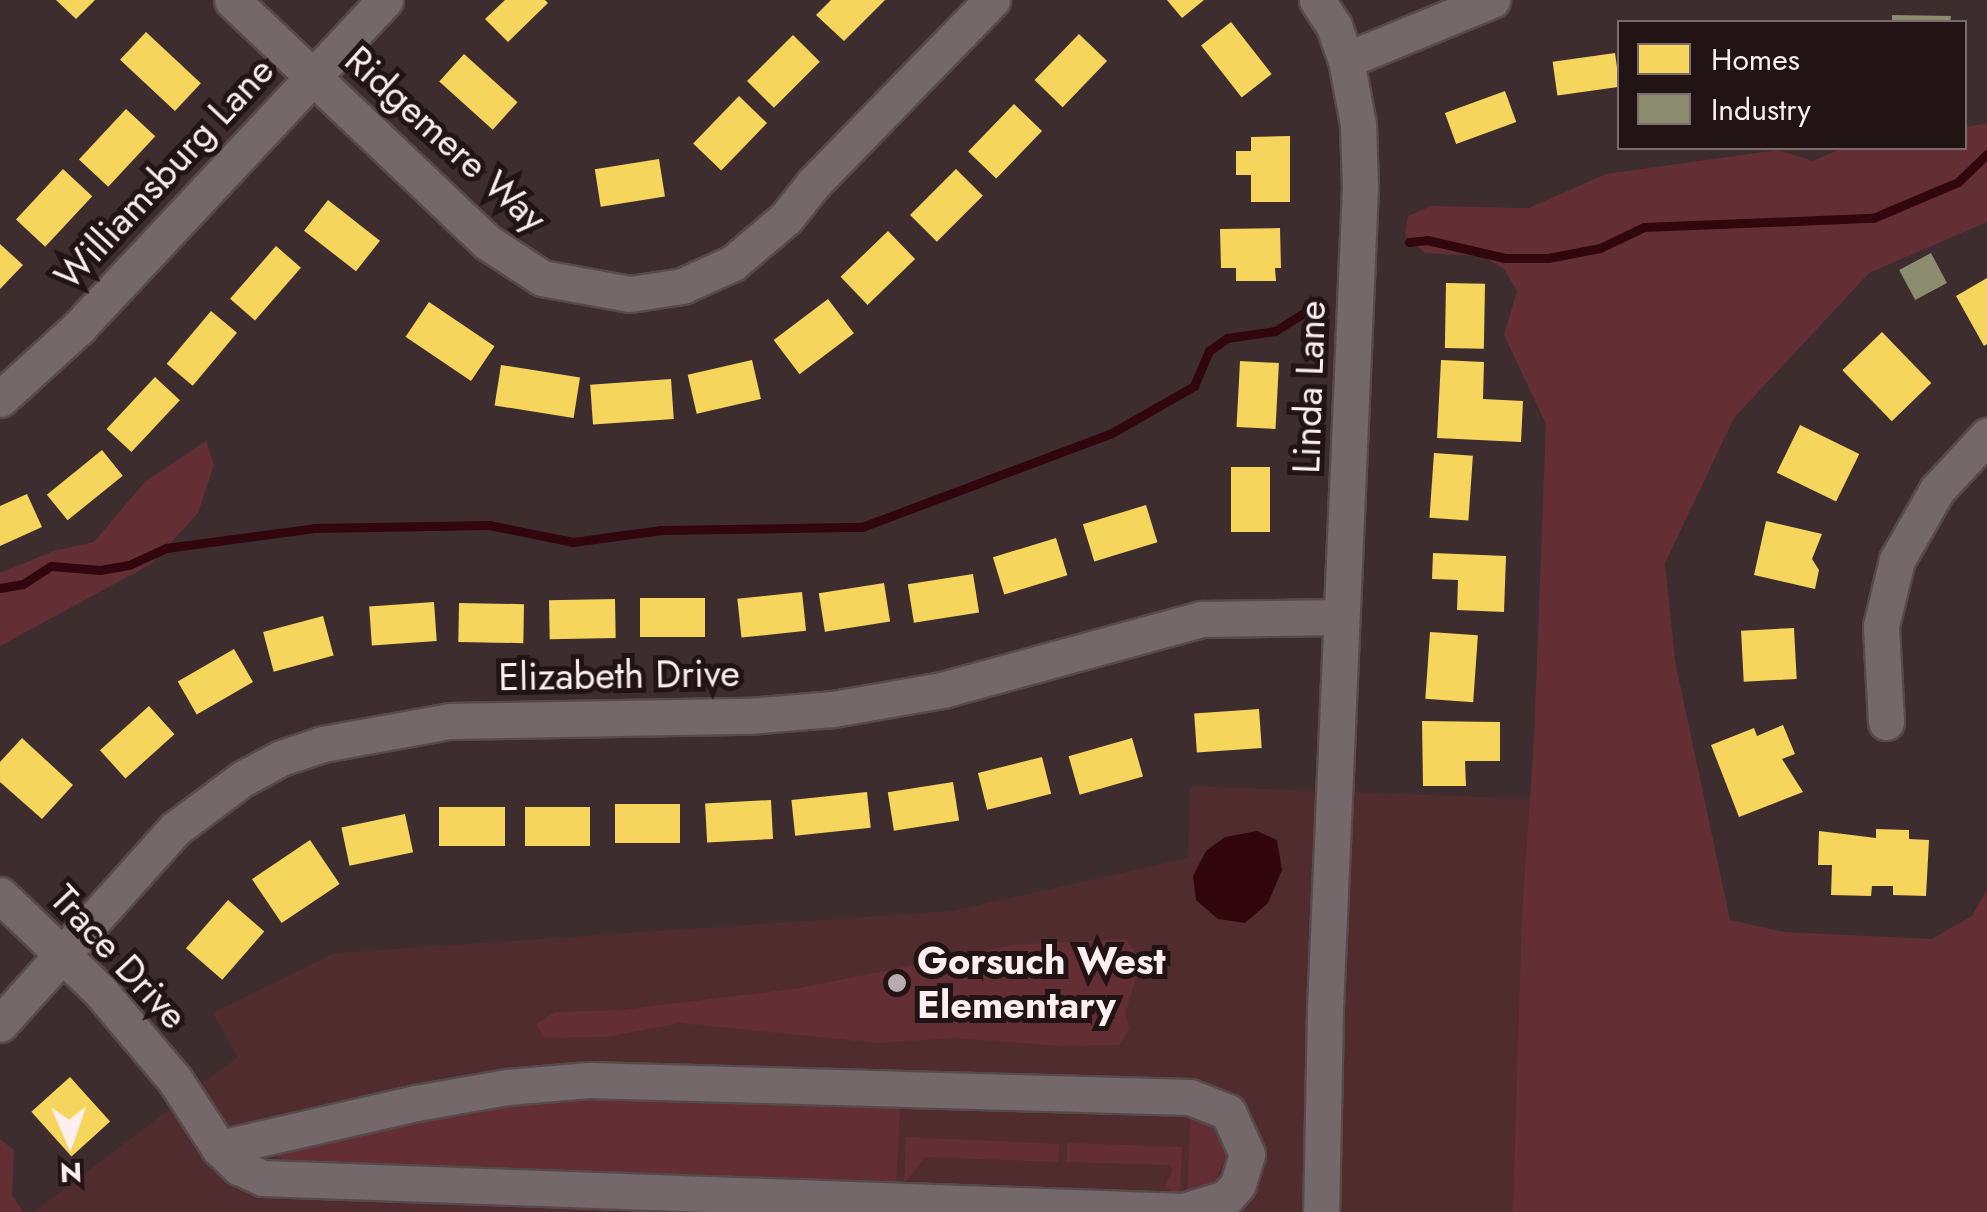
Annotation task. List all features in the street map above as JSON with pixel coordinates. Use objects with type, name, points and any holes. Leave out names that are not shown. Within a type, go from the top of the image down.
[{"type":"street","name":"Ridgemere Way","points":[[232,0],[487,242],[514,262],[562,284],[606,293],[651,292],[691,283],[733,262],[786,218],[813,184],[992,0]]},
{"type":"street","name":"Williamsburg Lane","points":[[0,399],[80,327],[385,0]]},
{"type":"street","name":"Linda Lane","points":[[1317,0],[1334,26],[1346,60],[1358,124],[1360,186],[1334,786],[1321,1212]]},
{"type":"street","points":[[1346,60],[1492,0]]},
{"type":"street","points":[[1886,722],[1881,626],[1897,560],[1937,490],[1987,436]]},
{"type":"street","name":"Elizabeth Drive","points":[[0,1024],[175,829],[210,801],[281,758],[323,744],[449,721],[748,716],[833,710],[942,690],[1202,619],[1342,617]]},
{"type":"street","name":"Trace Drive","points":[[0,895],[91,981],[174,1080],[219,1148]]},
{"type":"street","points":[[589,1080],[1190,1096],[1228,1112],[1247,1154],[1238,1184],[1226,1198],[1184,1211],[291,1181],[263,1178],[238,1167],[219,1148],[416,1102],[507,1087],[589,1080]]},
{"type":"shaded area","points":[[1987,123],[1987,222],[1869,273],[1734,418],[1665,563],[1675,661],[1730,920],[1783,932],[1932,939],[1972,916],[1987,890],[1987,1212],[1513,1212],[1522,915],[1534,739],[1546,424],[1504,335],[1517,291],[1504,269],[1482,256],[1425,253],[1405,235],[1408,216],[1431,206],[1529,208],[1606,174],[1778,150],[1813,161],[1838,150],[1967,150],[1967,127]]},
{"type":"shaded area","points":[[206,441],[214,465],[198,513],[151,564],[0,646],[0,573],[54,551],[94,542],[145,482]]},
{"type":"shaded area","name":"Gorsuch West Elementary","points":[[1190,786],[1530,799],[1513,1212],[34,1212],[238,1057],[213,1013],[335,953],[952,911],[1188,858]]},
{"type":"shaded area","points":[[1257,831],[1277,840],[1282,870],[1268,903],[1245,923],[1218,919],[1196,900],[1193,876],[1206,851],[1225,837]]},
{"type":"shaded area","points":[[1126,939],[1141,961],[1125,1013],[1129,1029],[1119,1045],[1064,1046],[954,1038],[878,1043],[680,1023],[606,1037],[544,1038],[536,1024],[555,1012],[622,1010],[800,988],[1013,945]]},
{"type":"shaded area","points":[[577,1095],[900,1104],[896,1185],[285,1162],[277,1155],[285,1149],[460,1112]]},
{"type":"shaded area","points":[[1191,1116],[1217,1129],[1227,1156],[1214,1183],[1187,1196]]},
{"type":"shaded area","points":[[906,1137],[1059,1144],[1058,1162],[925,1157],[904,1184]]},
{"type":"shaded area","points":[[0,1139],[14,1150],[12,1195],[23,1212],[0,1212]]},
{"type":"shaded area","points":[[1067,1143],[1182,1147],[1180,1195],[1164,1187],[1173,1170],[1170,1165],[1067,1162]]},
{"type":"building: Homes","points":[[56,0],[95,0],[76,19]]},
{"type":"building: Homes","points":[[505,0],[548,3],[508,42],[485,19]]},
{"type":"building: Homes","points":[[831,0],[885,0],[844,41],[816,15]]},
{"type":"building: Homes","points":[[1167,0],[1204,0],[1182,18]]},
{"type":"building: Homes","points":[[1231,22],[1272,74],[1242,97],[1201,45]]},
{"type":"building: Homes","points":[[146,32],[201,83],[175,111],[120,60]]},
{"type":"building: Homes","points":[[1079,34],[1107,61],[1063,107],[1035,80]]},
{"type":"building: Homes","points":[[793,35],[820,62],[774,108],[747,81]]},
{"type":"building: Homes","points":[[1615,53],[1617,87],[1557,95],[1553,62]]},
{"type":"building: Homes","points":[[464,54],[518,102],[493,130],[439,81]]},
{"type":"building: Homes","points":[[1505,91],[1516,122],[1456,144],[1445,113]]},
{"type":"building: Homes","points":[[739,96],[767,123],[721,171],[693,143]]},
{"type":"building: Homes","points":[[1014,104],[1042,131],[996,179],[968,151]]},
{"type":"building: Homes","points":[[126,109],[155,136],[108,187],[79,159]]},
{"type":"building: Homes","points":[[1290,136],[1290,202],[1251,202],[1251,175],[1236,175],[1236,151],[1251,151],[1251,137]]},
{"type":"building: Homes","points":[[659,159],[665,197],[601,207],[595,169]]},
{"type":"building: Homes","points":[[63,169],[92,196],[45,247],[16,219]]},
{"type":"building: Homes","points":[[956,169],[983,196],[937,242],[910,215]]},
{"type":"building: Homes","points":[[328,200],[380,241],[356,271],[304,231]]},
{"type":"building: Homes","points":[[1280,228],[1281,268],[1275,268],[1276,281],[1236,281],[1236,268],[1221,268],[1220,229]]},
{"type":"building: Homes","points":[[888,231],[915,259],[868,305],[841,277]]},
{"type":"building: Homes","points":[[0,244],[23,265],[0,289]]},
{"type":"building: Homes","points":[[276,246],[301,268],[255,320],[230,299]]},
{"type":"building: Homes","points":[[1987,278],[1987,344],[1984,346],[1956,296]]},
{"type":"building: Homes","points":[[1446,283],[1485,284],[1484,349],[1445,348]]},
{"type":"building: Homes","points":[[828,299],[854,333],[800,374],[774,340]]},
{"type":"building: Homes","points":[[429,302],[494,346],[471,381],[406,337]]},
{"type":"building: Homes","points":[[211,311],[237,333],[193,386],[167,364]]},
{"type":"building: Homes","points":[[1882,332],[1931,383],[1892,421],[1842,370]]},
{"type":"building: Homes","points":[[752,360],[761,399],[697,414],[688,375]]},
{"type":"building: Homes","points":[[1441,360],[1484,362],[1483,399],[1523,401],[1521,442],[1437,438]]},
{"type":"building: Homes","points":[[1240,361],[1279,363],[1275,429],[1237,427]]},
{"type":"building: Homes","points":[[501,365],[580,378],[574,418],[495,405]]},
{"type":"building: Homes","points":[[155,377],[180,400],[131,452],[107,429]]},
{"type":"building: Homes","points":[[671,379],[674,419],[593,425],[590,385]]},
{"type":"building: Homes","points":[[1800,425],[1859,454],[1836,502],[1777,473]]},
{"type":"building: Homes","points":[[102,450],[123,476],[68,520],[47,495]]},
{"type":"building: Homes","points":[[1434,453],[1473,456],[1468,521],[1429,518]]},
{"type":"building: Homes","points":[[1231,467],[1270,467],[1270,532],[1231,532]]},
{"type":"building: Homes","points":[[27,494],[42,527],[0,546],[0,506]]},
{"type":"building: Homes","points":[[1146,505],[1157,542],[1094,562],[1083,524]]},
{"type":"building: Homes","points":[[1766,521],[1822,534],[1812,559],[1819,570],[1815,589],[1754,575]]},
{"type":"building: Homes","points":[[1056,538],[1067,575],[1004,595],[993,557]]},
{"type":"building: Homes","points":[[1433,553],[1506,556],[1504,612],[1457,610],[1458,580],[1432,579]]},
{"type":"building: Homes","points":[[973,574],[979,613],[914,623],[908,584]]},
{"type":"building: Homes","points":[[884,583],[890,622],[825,632],[819,593]]},
{"type":"building: Homes","points":[[802,592],[806,631],[741,638],[737,599]]},
{"type":"building: Homes","points":[[640,598],[705,598],[705,637],[640,637]]},
{"type":"building: Homes","points":[[615,599],[616,638],[550,639],[549,600]]},
{"type":"building: Homes","points":[[434,602],[437,641],[372,645],[369,607]]},
{"type":"building: Homes","points":[[459,603],[524,604],[523,643],[458,642]]},
{"type":"building: Homes","points":[[323,616],[334,656],[274,672],[263,632]]},
{"type":"building: Homes","points":[[1794,628],[1797,679],[1744,682],[1741,631]]},
{"type":"building: Homes","points":[[1430,632],[1478,635],[1473,702],[1425,699]]},
{"type":"building: Homes","points":[[234,649],[253,682],[197,714],[178,682]]},
{"type":"building: Homes","points":[[149,706],[174,734],[125,778],[100,750]]},
{"type":"building: Homes","points":[[1259,709],[1262,748],[1197,752],[1194,714]]},
{"type":"building: Homes","points":[[1422,721],[1500,722],[1500,761],[1465,761],[1466,786],[1423,786]]},
{"type":"building: Homes","points":[[1783,725],[1795,754],[1782,759],[1803,792],[1739,817],[1711,745],[1754,728],[1757,736]]},
{"type":"building: Homes","points":[[22,738],[73,785],[42,819],[0,782],[0,762]]},
{"type":"building: Homes","points":[[1132,738],[1143,776],[1080,795],[1069,756]]},
{"type":"building: Homes","points":[[1042,757],[1051,794],[987,810],[978,773]]},
{"type":"building: Homes","points":[[953,782],[959,821],[894,831],[888,792]]},
{"type":"building: Homes","points":[[867,792],[871,828],[795,836],[791,800]]},
{"type":"building: Homes","points":[[771,800],[773,839],[707,842],[705,803]]},
{"type":"building: Homes","points":[[615,804],[680,804],[680,843],[615,843]]},
{"type":"building: Homes","points":[[439,807],[505,807],[505,846],[439,846]]},
{"type":"building: Homes","points":[[525,807],[590,807],[590,846],[525,846]]},
{"type":"building: Homes","points":[[405,814],[413,852],[350,866],[341,828]]},
{"type":"building: Homes","points":[[1876,829],[1909,830],[1909,839],[1929,840],[1926,896],[1893,895],[1893,886],[1872,886],[1871,896],[1831,895],[1832,865],[1818,865],[1819,831],[1876,838]]},
{"type":"building: Homes","points":[[310,840],[340,884],[282,923],[252,879]]},
{"type":"building: Homes","points":[[228,900],[264,931],[222,980],[186,948]]},
{"type":"building: Homes","points":[[70,1077],[110,1122],[72,1156],[31,1112]]},
{"type":"building: Industry","points":[[1892,15],[1951,16],[1950,20],[1892,20]]},
{"type":"building: Industry","points":[[1931,253],[1947,283],[1915,300],[1899,270]]},
{"type":"waterway","points":[[1409,242],[1427,240],[1505,258],[1548,258],[1600,248],[1644,227],[1873,218],[1958,182],[1987,154]]},
{"type":"waterway","points":[[0,588],[23,584],[51,566],[100,570],[129,565],[166,548],[315,528],[489,525],[573,542],[661,530],[862,527],[1110,434],[1194,386],[1209,351],[1227,338],[1275,331],[1309,310]]},
{"type":"place","name":"Gorsuch West Elementary","points":[[897,983]]}]
